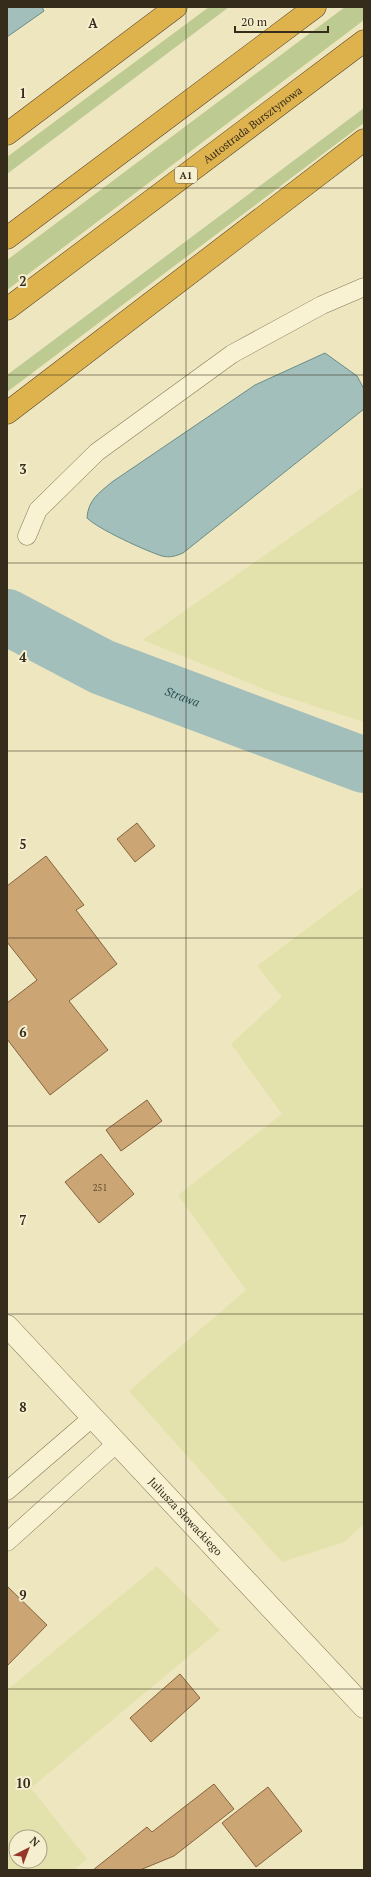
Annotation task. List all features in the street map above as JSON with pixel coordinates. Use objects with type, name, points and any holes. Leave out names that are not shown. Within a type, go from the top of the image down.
[{"type":"highway","points":[[7,134],[176,7]]},
{"type":"highway","points":[[7,238],[315,7]]},
{"type":"highway","name":"Autostrada Bursztynowa","points":[[7,309],[364,41]]},
{"type":"highway","points":[[7,413],[364,140]]},
{"type":"street","name":"Juliusza Słowackiego","points":[[7,1326],[364,1707]]},
{"type":"lane","points":[[26,536],[38,510],[97,452],[232,354],[322,305],[364,287]]},
{"type":"lane","points":[[7,1491],[93,1417]]},
{"type":"lane","points":[[7,1542],[117,1443]]},
{"type":"green space","points":[[209,7],[229,7],[7,174],[7,157]]},
{"type":"green space","points":[[345,7],[364,7],[364,20],[7,290],[7,260]]},
{"type":"green space","points":[[364,108],[364,123],[7,392],[7,375]]},
{"type":"green space","points":[[364,486],[364,722],[274,693],[143,640]]},
{"type":"green space","points":[[364,886],[364,1524],[344,1542],[282,1562],[129,1391],[246,1290],[178,1195],[282,1114],[231,1044],[282,997],[257,966]]},
{"type":"green space","points":[[157,1566],[220,1630],[31,1788],[87,1859],[74,1870],[7,1870],[7,1690]]},
{"type":"water","points":[[7,7],[42,7],[44,11],[7,37]]},
{"type":"water","points":[[325,353],[357,376],[364,389],[364,409],[183,553],[168,557],[162,556],[111,534],[87,518],[90,506],[95,497],[112,482],[255,385]]},
{"type":"building","points":[[137,823],[155,846],[135,862],[117,839]]},
{"type":"building","points":[[46,856],[84,905],[76,910],[117,964],[69,1001],[108,1050],[50,1095],[7,1039],[7,1003],[37,980],[7,942],[7,886]]},
{"type":"building","points":[[147,1100],[162,1121],[121,1151],[106,1130]]},
{"type":"building","points":[[101,1154],[134,1194],[99,1223],[65,1182]]},
{"type":"building","points":[[7,1586],[47,1625],[7,1666]]},
{"type":"building","points":[[180,1674],[200,1698],[151,1742],[130,1718]]},
{"type":"building","points":[[214,1784],[234,1809],[174,1856],[140,1870],[93,1870],[147,1827],[152,1832]]},
{"type":"building","points":[[268,1787],[302,1831],[256,1867],[222,1823]]},
{"type":"waterway","name":"Strawa","points":[[7,617],[102,667],[364,765]]}]
